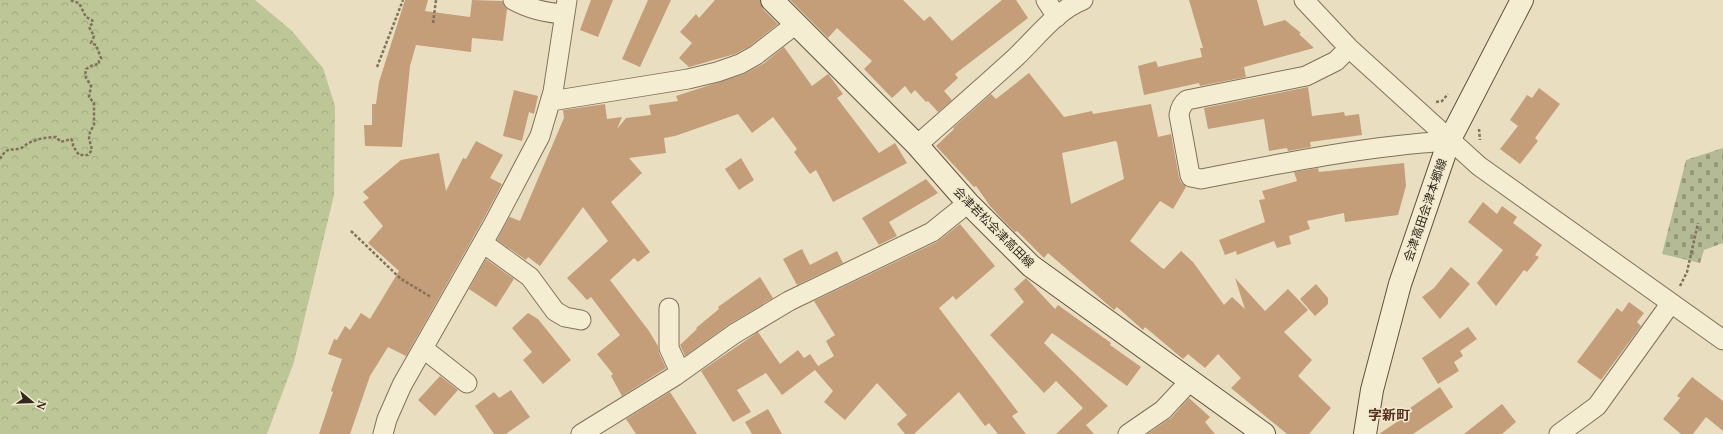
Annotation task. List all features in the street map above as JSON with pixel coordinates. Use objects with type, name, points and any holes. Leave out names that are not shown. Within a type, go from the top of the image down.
[{"type":"main road","name":"会津若松会津高田線","points":[[772,0],[917,145],[968,203],[1030,266],[1264,434]]},
{"type":"main road","name":"会津高田会津本郷線","points":[[1364,434],[1372,390],[1400,284],[1449,141],[1522,0]]},
{"type":"street","points":[[512,0],[528,8],[552,13],[566,7]]},
{"type":"street","points":[[1046,0],[1057,17]]},
{"type":"street","points":[[1304,0],[1350,48],[1449,141],[1478,166],[1723,340]]},
{"type":"street","points":[[917,145],[1016,57],[1057,17],[1078,1]]},
{"type":"street","points":[[383,434],[387,419],[402,385],[483,244],[540,136],[553,92],[566,7]]},
{"type":"street","points":[[550,101],[688,79],[717,72],[740,64],[756,55],[796,24]]},
{"type":"street","points":[[1350,48],[1336,61],[1306,76],[1187,100],[1182,104],[1178,115],[1191,178],[1201,179],[1294,161],[1418,143],[1449,141]]},
{"type":"street","points":[[581,434],[602,429],[734,334],[789,301],[932,232],[968,203]]},
{"type":"street","points":[[483,244],[530,277],[555,311],[565,317],[580,320]]},
{"type":"street","points":[[1559,434],[1597,406],[1671,303]]},
{"type":"street","points":[[669,308],[669,348],[680,372]]},
{"type":"street","points":[[424,349],[467,383]]},
{"type":"street","points":[[1128,434],[1163,410],[1190,381]]},
{"type":"path","points":[[0,159],[3,154],[10,149],[21,148],[28,143],[50,137],[56,137],[60,142],[71,139],[73,142],[72,146],[79,155],[88,154],[92,150],[89,138],[90,132],[94,125],[94,103],[89,97],[91,86],[85,76],[86,69],[98,64],[101,58],[96,45],[91,43],[94,36],[89,27],[93,23],[92,20],[86,17],[79,3],[69,0]]},
{"type":"path","points":[[376,67],[403,0]]},
{"type":"path","points":[[433,23],[436,0]]},
{"type":"path","points":[[1480,126],[1479,138],[1482,143]]},
{"type":"path","points":[[1671,303],[1687,272],[1698,224]]},
{"type":"path","points":[[351,231],[401,279],[447,307]]},
{"type":"green space","points":[[0,0],[255,0],[291,30],[323,68],[335,106],[334,195],[294,362],[267,434],[0,434]]},
{"type":"green space","points":[[1723,148],[1723,243],[1704,250],[1700,263],[1662,254],[1686,160]]},
{"type":"building","points":[[405,0],[428,0],[425,11],[470,17],[472,0],[502,1],[507,9],[503,41],[472,38],[471,52],[416,45],[410,66],[402,147],[365,146],[364,125],[372,125],[372,104],[376,104],[379,82]]},
{"type":"building","points":[[591,0],[613,0],[598,37],[580,30]]},
{"type":"building","points":[[648,0],[671,0],[640,67],[622,59]]},
{"type":"building","points":[[715,0],[760,0],[763,9],[778,24],[750,46],[735,54],[689,67],[679,58],[692,43],[680,32],[696,14],[699,18]]},
{"type":"building","points":[[790,0],[903,0],[924,21],[930,16],[952,41],[1002,0],[1016,0],[1028,18],[955,74],[958,78],[944,91],[952,100],[938,112],[915,90],[911,94],[905,86],[892,98],[864,69],[872,61],[837,28],[828,38]]},
{"type":"building","points":[[1189,0],[1257,0],[1264,26],[1285,20],[1301,33],[1299,34],[1314,48],[1244,67],[1246,77],[1200,86],[1199,83],[1144,95],[1138,66],[1156,61],[1158,67],[1202,57],[1200,48],[1203,48]]},
{"type":"building","points":[[784,47],[812,86],[828,74],[829,75],[843,94],[837,98],[879,153],[895,143],[907,163],[833,202],[816,170],[810,174],[794,152],[797,149],[773,117],[752,133],[738,114],[675,136],[664,138],[666,153],[629,158],[642,173],[611,202],[650,252],[638,262],[634,258],[610,280],[649,331],[658,346],[659,353],[666,368],[622,396],[611,376],[613,374],[597,354],[620,335],[591,297],[587,300],[567,278],[608,241],[583,207],[540,266],[528,257],[526,260],[497,240],[510,216],[520,221],[564,118],[563,110],[605,104],[607,119],[622,117],[617,129],[626,118],[651,115],[649,105],[678,101],[676,96],[744,74],[763,64]]},
{"type":"building","points":[[1029,73],[1064,117],[1092,111],[1093,114],[1151,104],[1158,137],[1171,134],[1179,177],[1181,182],[1186,187],[1173,209],[1160,201],[1130,241],[1164,269],[1181,251],[1193,262],[1224,305],[1232,297],[1245,309],[1235,278],[1265,311],[1288,289],[1308,310],[1284,332],[1312,360],[1298,376],[1331,408],[1309,434],[1287,434],[1231,388],[1241,378],[1218,354],[1205,368],[1188,354],[1183,359],[1145,327],[1143,330],[1117,307],[1114,310],[1048,253],[1044,258],[1017,231],[1015,232],[1002,219],[990,206],[976,186],[974,187],[936,146],[954,129],[953,128],[991,94],[996,99]],"holes":[[[1115,141],[1117,142],[1124,179],[1071,204],[1062,153]]]},
{"type":"building","points":[[1308,87],[1312,116],[1344,112],[1345,116],[1359,114],[1362,135],[1310,142],[1311,147],[1288,151],[1287,148],[1269,151],[1264,119],[1208,129],[1204,108]]},
{"type":"building","points":[[1539,88],[1560,104],[1535,138],[1538,141],[1520,164],[1500,149],[1518,126],[1510,120],[1527,95],[1532,98]]},
{"type":"building","points":[[514,90],[538,96],[534,114],[529,112],[522,141],[503,136]]},
{"type":"building","points":[[476,141],[503,155],[490,178],[502,184],[483,220],[406,356],[388,347],[370,376],[350,434],[319,434],[342,359],[328,354],[334,339],[337,340],[345,326],[350,330],[361,313],[370,319],[399,271],[368,243],[383,226],[363,202],[369,198],[363,192],[401,160],[439,153],[446,191],[463,158],[466,159]]},
{"type":"building","points":[[741,158],[754,180],[739,190],[725,169]]},
{"type":"building","points":[[1404,163],[1406,186],[1398,215],[1345,222],[1344,213],[1307,221],[1310,229],[1289,236],[1291,244],[1277,248],[1274,241],[1237,255],[1236,251],[1225,255],[1219,240],[1265,222],[1259,200],[1265,199],[1262,191],[1297,181],[1294,172],[1318,168],[1319,172]]},
{"type":"building","points":[[926,179],[938,193],[889,222],[897,236],[879,245],[862,218]]},
{"type":"building","points":[[1483,202],[1497,214],[1502,206],[1517,217],[1513,223],[1542,245],[1535,255],[1539,257],[1527,272],[1524,270],[1496,306],[1477,283],[1503,250],[1468,222]]},
{"type":"building","points":[[960,224],[995,266],[956,300],[953,296],[939,308],[1018,412],[1012,416],[1026,434],[998,434],[989,423],[985,426],[959,392],[914,434],[905,434],[897,424],[907,415],[877,383],[845,420],[824,402],[833,391],[815,370],[782,395],[766,373],[737,390],[751,412],[733,422],[701,371],[758,332],[780,364],[798,350],[804,358],[810,354],[818,366],[834,356],[826,341],[835,335],[814,301],[937,242]]},
{"type":"building","points":[[802,249],[810,265],[837,251],[843,263],[797,285],[783,259]]},
{"type":"building","points":[[486,259],[514,279],[496,307],[469,289]]},
{"type":"building","points":[[1451,267],[1470,284],[1440,319],[1422,297],[1434,288]]},
{"type":"building","points":[[760,277],[773,298],[728,325],[685,356],[680,345],[697,329],[696,328],[719,309],[718,307]]},
{"type":"building","points":[[1026,278],[1055,309],[1058,305],[1111,343],[1110,345],[1141,367],[1127,386],[1052,333],[1044,343],[1108,406],[1086,425],[1094,434],[1056,434],[1083,408],[1056,381],[1044,393],[990,335],[1024,302],[1014,289]]},
{"type":"building","points":[[1316,284],[1328,298],[1328,304],[1315,316],[1300,299]]},
{"type":"building","points":[[1629,302],[1644,313],[1637,322],[1641,326],[1601,380],[1577,362],[1617,308],[1622,312]]},
{"type":"building","points":[[528,313],[538,319],[571,360],[543,384],[523,360],[532,352],[512,328]]},
{"type":"building","points":[[1468,327],[1477,339],[1460,351],[1463,356],[1454,362],[1459,371],[1438,384],[1422,358]]},
{"type":"building","points":[[440,376],[458,390],[435,416],[418,400]]},
{"type":"building","points":[[1692,377],[1723,401],[1723,431],[1706,417],[1693,434],[1681,434],[1663,419],[1680,398],[1677,396]]},
{"type":"building","points":[[1440,387],[1453,407],[1413,434],[1379,434],[1413,411],[1410,408]]},
{"type":"building","points":[[511,390],[530,417],[506,434],[494,434],[475,406],[494,392],[499,398]]},
{"type":"building","points":[[670,392],[697,434],[636,434],[626,419]]},
{"type":"building","points":[[1189,398],[1210,417],[1205,422],[1215,434],[1147,434],[1171,418]]},
{"type":"building","points":[[1502,404],[1516,422],[1502,434],[1464,434]]},
{"type":"building","points":[[768,409],[782,434],[752,434],[745,422]]},
{"type":"district","name":"字新町","points":[[1389,414]]}]
